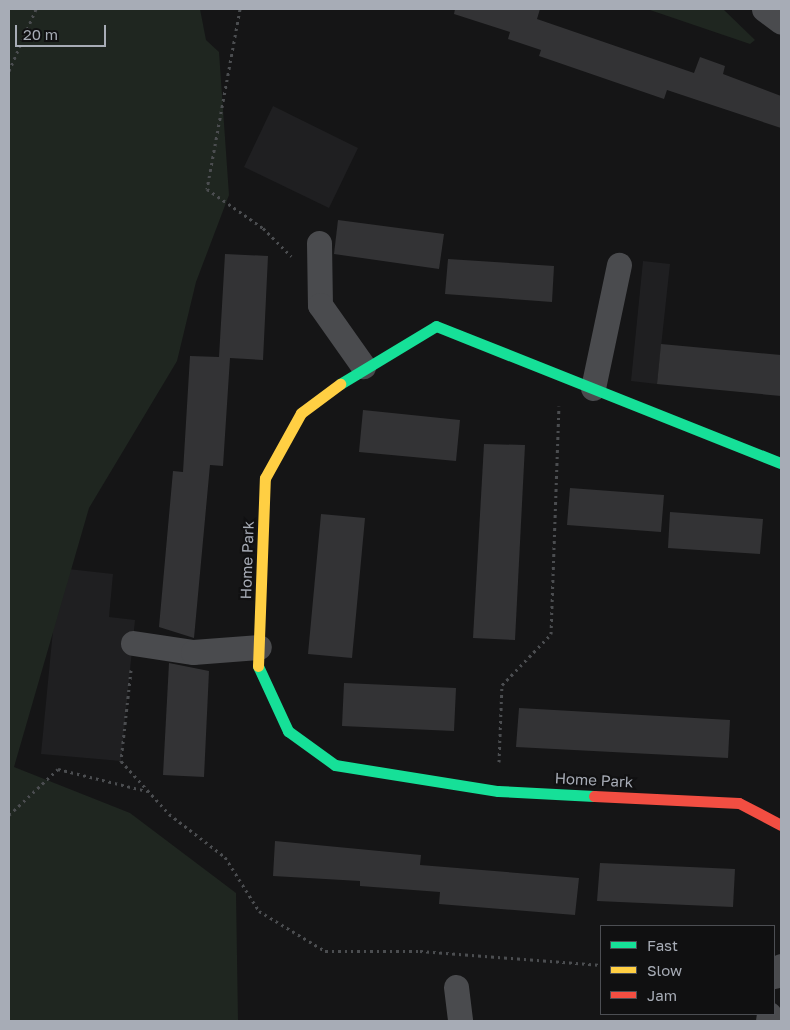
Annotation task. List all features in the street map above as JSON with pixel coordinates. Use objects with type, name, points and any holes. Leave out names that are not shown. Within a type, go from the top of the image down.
[{"type":"street","points":[[764,9],[781,22]]},
{"type":"street","points":[[319,243],[320,305],[363,366]]},
{"type":"street","points":[[593,388],[619,265]]},
{"type":"street","name":"Home Park","points":[[781,462],[436,326],[363,366],[301,413],[265,478],[258,669],[288,731],[335,765],[498,790],[739,803],[781,825]]},
{"type":"street","points":[[133,643],[193,652],[259,647]]},
{"type":"street","points":[[456,987],[460,1021]]},
{"type":"path","points":[[9,71],[36,9]]},
{"type":"path","points":[[240,9],[206,189],[262,228],[296,265]]},
{"type":"path","points":[[498,790],[502,685],[551,634],[560,376]]},
{"type":"path","points":[[133,643],[121,762],[147,791],[225,857],[259,911],[324,951],[420,951],[600,966]]},
{"type":"path","points":[[9,815],[58,769],[147,791]]},
{"type":"shaded area","points":[[9,9],[200,9],[206,40],[219,52],[229,195],[196,282],[177,361],[89,508],[14,767],[130,813],[236,893],[238,1021],[9,1021]]},
{"type":"shaded area","points":[[647,9],[723,9],[755,40],[750,44]]},
{"type":"shaded area","points":[[273,106],[358,148],[329,208],[244,167]]},
{"type":"shaded area","points":[[643,261],[670,264],[657,384],[631,381]]},
{"type":"shaded area","points":[[59,568],[113,574],[109,617],[135,620],[121,761],[41,754]]},
{"type":"building","points":[[455,9],[540,9],[537,19],[694,73],[700,57],[725,66],[723,74],[781,96],[781,128],[667,90],[664,99],[539,56],[541,50],[508,39],[510,32],[454,14]]},
{"type":"building","points":[[338,220],[444,234],[439,269],[334,254]]},
{"type":"building","points":[[225,254],[268,256],[263,360],[230,358],[223,466],[210,465],[194,638],[159,627],[173,471],[183,472],[190,356],[219,357]]},
{"type":"building","points":[[448,259],[554,266],[552,302],[445,294]]},
{"type":"building","points":[[661,344],[781,355],[781,396],[657,384]]},
{"type":"building","points":[[363,410],[460,420],[456,461],[359,452]]},
{"type":"building","points":[[484,444],[525,445],[515,640],[473,638]]},
{"type":"building","points":[[570,488],[664,495],[661,532],[567,525]]},
{"type":"building","points":[[670,512],[763,519],[760,554],[668,548]]},
{"type":"building","points":[[321,514],[365,518],[352,658],[308,654]]},
{"type":"building","points":[[169,663],[209,671],[204,777],[163,775]]},
{"type":"building","points":[[344,683],[456,688],[454,731],[342,726]]},
{"type":"building","points":[[519,708],[730,720],[728,758],[516,747]]},
{"type":"building","points":[[275,841],[421,855],[420,865],[579,878],[575,915],[439,904],[440,892],[360,886],[360,881],[273,876]]},
{"type":"building","points":[[600,863],[735,869],[733,907],[597,901]]},
{"type":"traffic: fast","points":[[340,384],[436,326],[781,463]]},
{"type":"traffic: fast","points":[[258,666],[288,731],[335,765],[498,791],[594,796]]},
{"type":"traffic: slow","points":[[258,666],[265,478],[301,413],[340,384]]},
{"type":"traffic: jam","points":[[594,796],[739,803],[781,825]]}]
